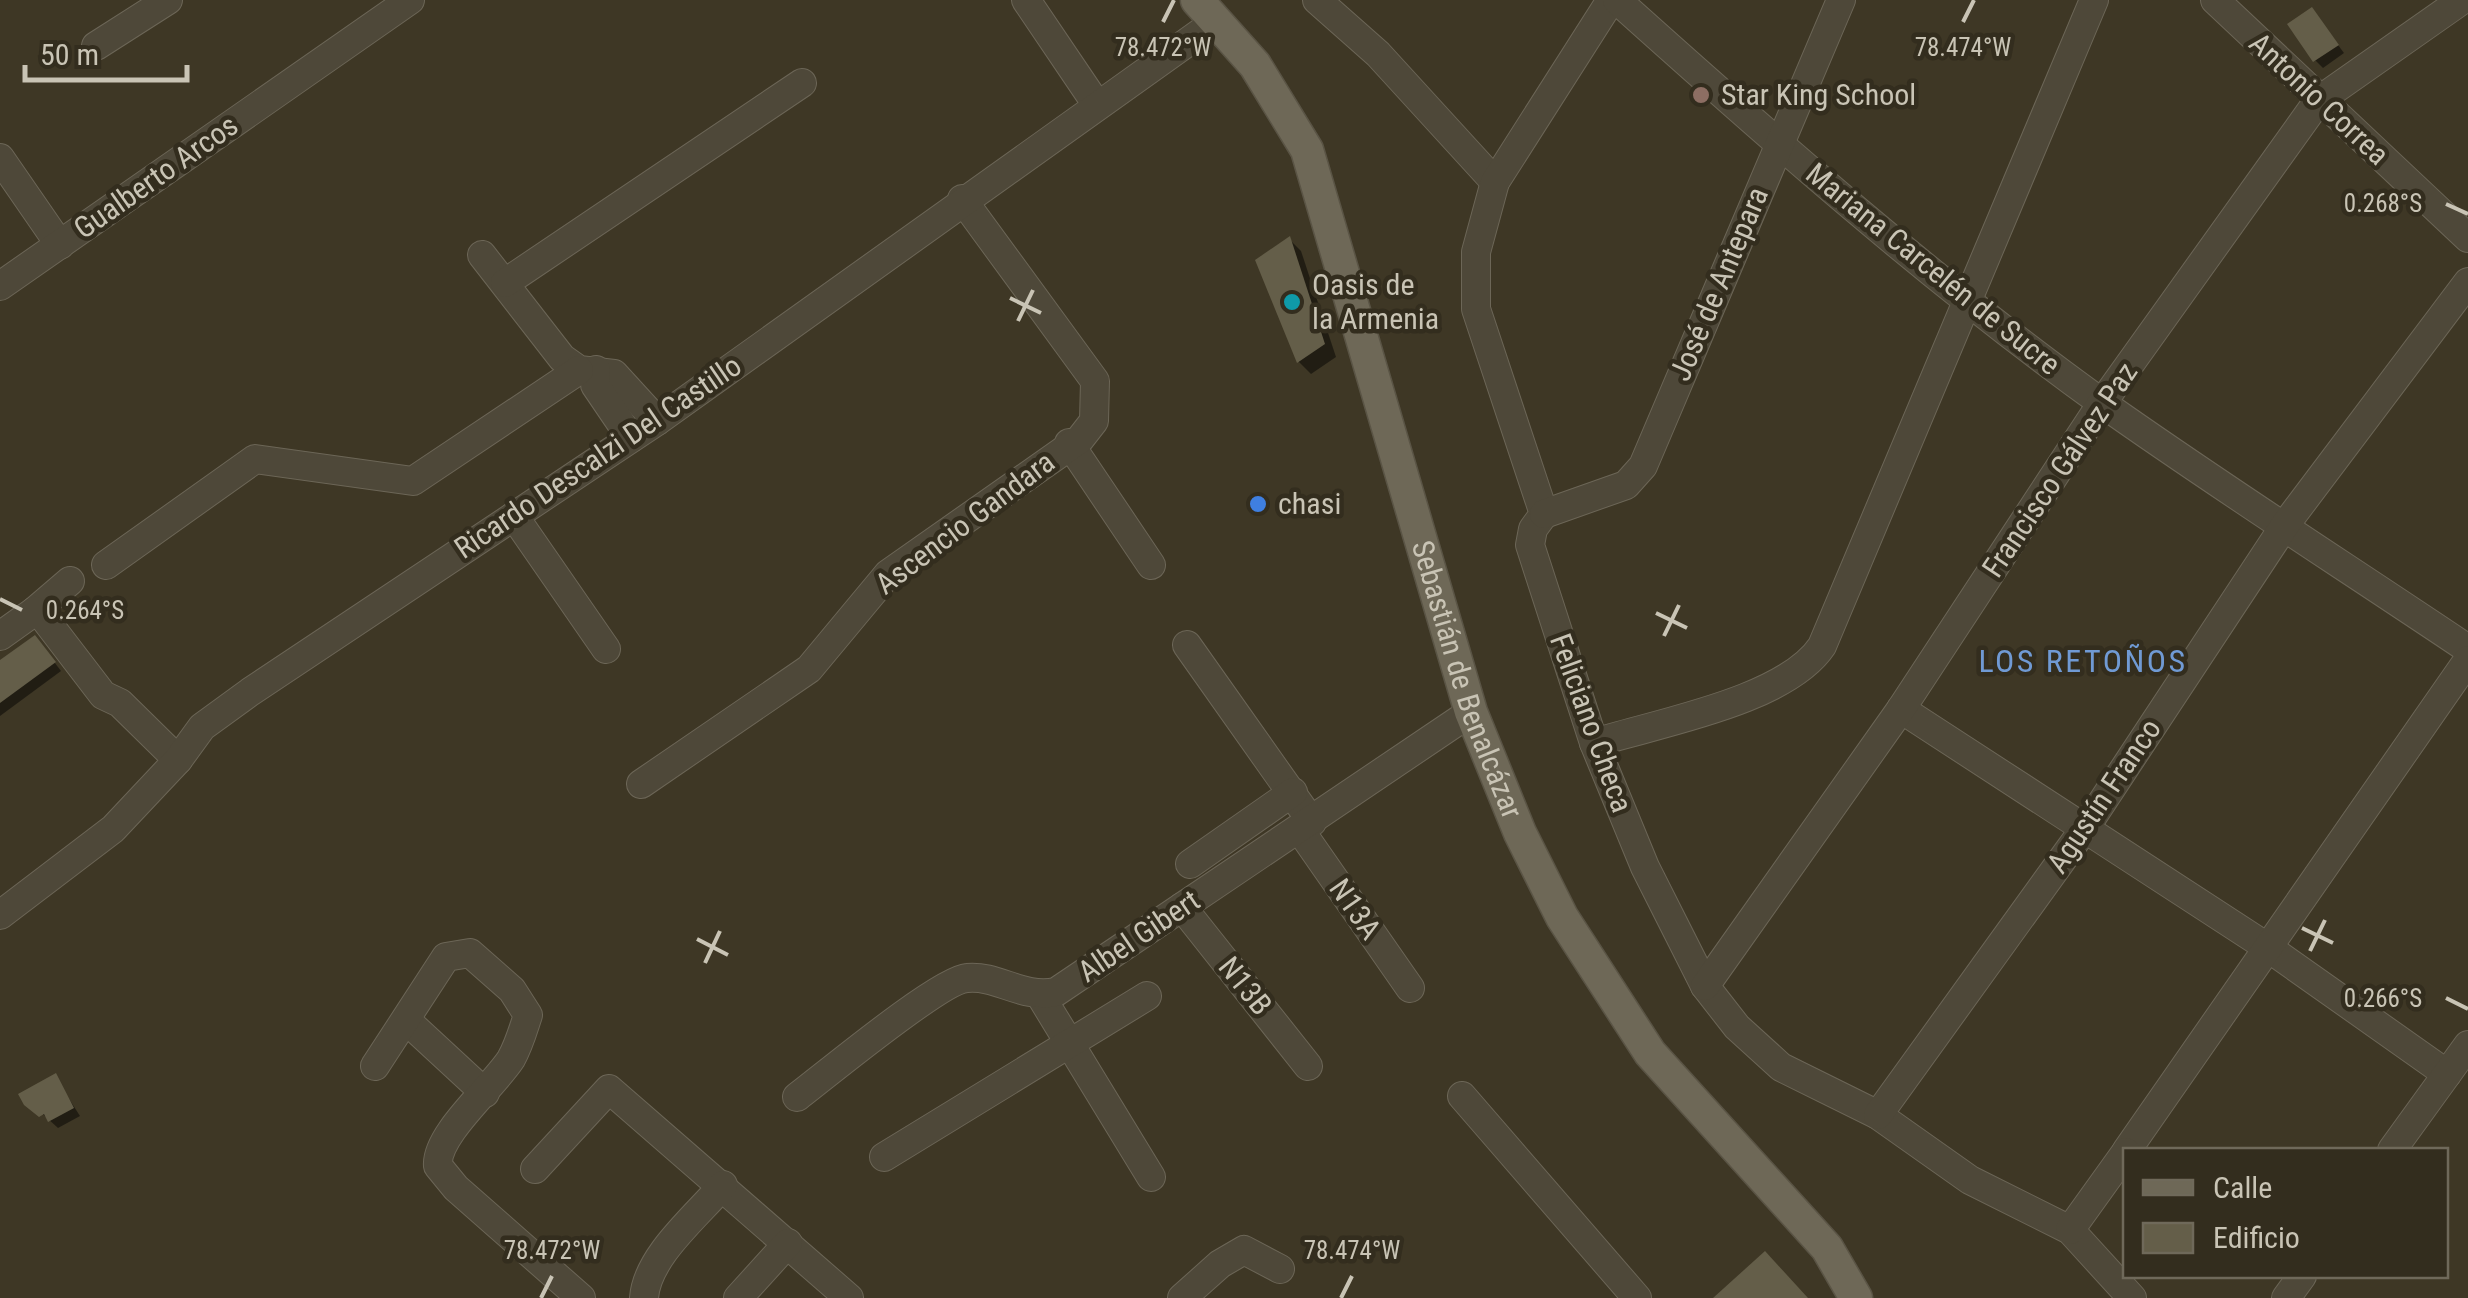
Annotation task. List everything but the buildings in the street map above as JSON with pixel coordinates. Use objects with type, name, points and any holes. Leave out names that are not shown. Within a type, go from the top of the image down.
[{"type":"main road","name":"Sebastián de Benalcázar","points":[[1207,10],[1255,64],[1307,150],[1471,712],[1520,833],[1562,917],[1617,1008],[1650,1053],[1826,1248],[1856,1298]]},
{"type":"street","points":[[96,46],[168,0]]},
{"type":"street","name":"Gualberto Arcos","points":[[0,286],[410,0]]},
{"type":"street","points":[[1317,0],[1378,54],[1495,182]]},
{"type":"street","name":"Feliciano Checa","points":[[1614,0],[1495,182],[1476,252],[1476,309],[1544,514],[1533,530],[1530,545],[1594,743],[1645,867],[1705,986],[1737,1028],[1782,1067],[1878,1114],[1970,1180],[2070,1230],[2132,1298]]},
{"type":"street","name":"Mariana Carcelén de Sucre","points":[[1614,0],[1778,144],[1967,300],[2102,403],[2468,649]]},
{"type":"street","name":"José de Antepara","points":[[1544,514],[1597,497],[1636,478],[1842,0]]},
{"type":"street","points":[[1594,743],[1777,686],[1810,664],[1822,646],[2094,0]]},
{"type":"street","name":"Antonio Correa","points":[[2215,0],[2468,238]]},
{"type":"street","name":"Francisco Gálvez Paz","points":[[1705,986],[1901,709],[2102,403],[2318,101],[2462,0]]},
{"type":"street","points":[[1029,1],[1097,105]]},
{"type":"street","name":"Ricardo Descalzi Del Castillo","points":[[0,914],[113,829],[178,760],[202,727],[656,421],[1097,105],[1207,10]]},
{"type":"street","points":[[505,283],[802,83]]},
{"type":"street","points":[[0,158],[60,245]]},
{"type":"street","name":"Ascencio Gandara","points":[[640,784],[809,669],[888,574],[1088,431],[1097,408],[1095,381],[962,199]]},
{"type":"street","points":[[482,255],[551,344],[588,370],[614,374],[656,421]]},
{"type":"street","name":"Agustín Franco","points":[[1878,1114],[2085,828],[2284,525],[2468,282]]},
{"type":"street","points":[[588,370],[631,438]]},
{"type":"street","points":[[106,565],[255,459],[413,481],[588,370]]},
{"type":"street","points":[[1069,444],[1150,565]]},
{"type":"street","points":[[514,516],[606,649]]},
{"type":"street","points":[[0,636],[70,580]]},
{"type":"street","points":[[35,611],[103,694],[120,702],[178,760]]},
{"type":"street","name":"N13A","points":[[1188,645],[1293,792],[1306,826],[1410,988]]},
{"type":"street","points":[[2128,1148],[2468,660]]},
{"type":"street","points":[[1901,709],[2270,948],[2447,1074]]},
{"type":"street","name":"Albel Gibert","points":[[1040,996],[1056,992],[1471,712]]},
{"type":"street","points":[[1190,864],[1293,792]]},
{"type":"street","name":"N13B","points":[[1182,907],[1308,1066]]},
{"type":"street","points":[[375,1066],[446,957],[470,953],[512,990],[528,1015],[520,1042],[485,1093],[439,1146],[438,1166],[456,1188],[581,1298]]},
{"type":"street","points":[[798,1097],[955,980],[970,977],[1040,996],[1151,1178]]},
{"type":"street","points":[[884,1157],[1147,996]]},
{"type":"street","points":[[406,1020],[485,1093]]},
{"type":"street","points":[[2393,1148],[2468,1045]]},
{"type":"street","points":[[535,1169],[609,1089],[724,1184],[849,1298]]},
{"type":"street","points":[[1462,1096],[1637,1298]]},
{"type":"street","points":[[2070,1230],[2123,1155]]},
{"type":"street","points":[[644,1298],[645,1281],[657,1262],[724,1184]]},
{"type":"street","points":[[738,1298],[788,1244]]},
{"type":"street","points":[[1182,1298],[1220,1264],[1244,1250],[1280,1269]]},
{"type":"place","name":"Star King School","points":[[1701,95]]},
{"type":"place","name":"Oasis de la Armenia","points":[[1292,302]]},
{"type":"place","name":"chasi","points":[[1258,504]]},
{"type":"district","name":"LOS RETOÑOS","points":[[2083,661]]}]
